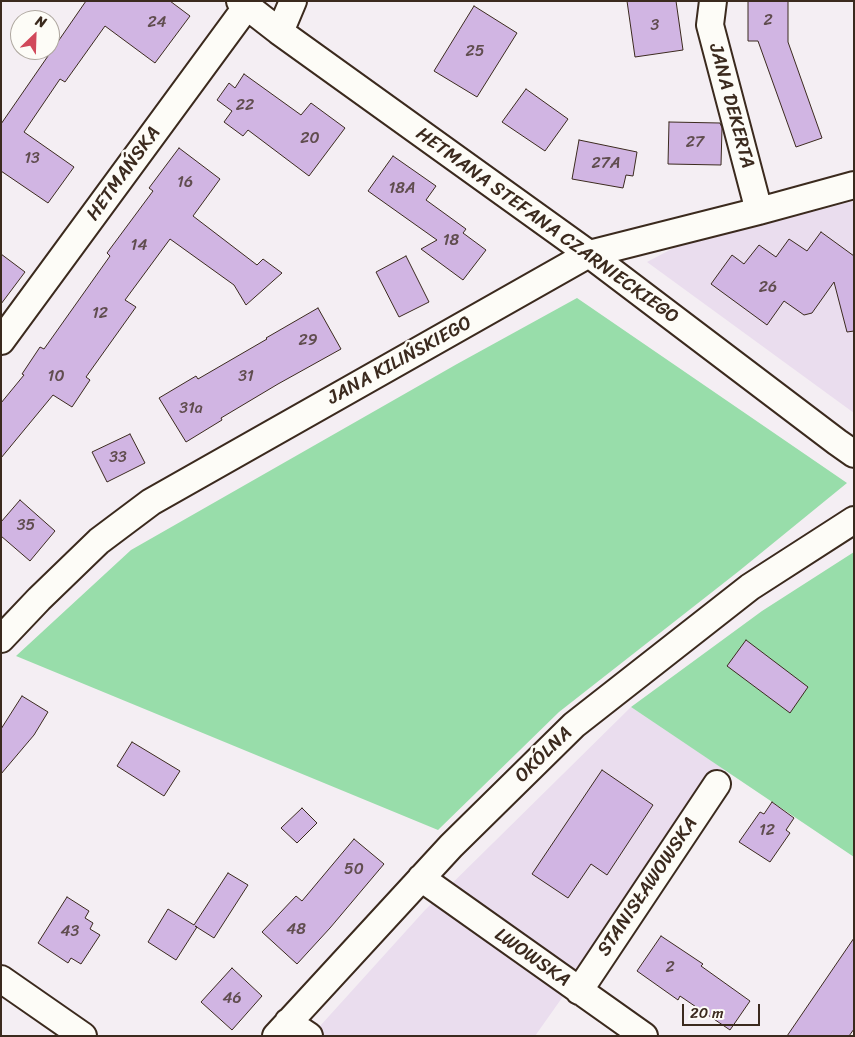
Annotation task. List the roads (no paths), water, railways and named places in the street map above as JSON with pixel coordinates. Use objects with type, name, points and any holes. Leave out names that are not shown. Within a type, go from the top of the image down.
[{"type":"street","points":[[280,32],[293,1]]},
{"type":"street","name":"JANA DEKERTA","points":[[713,1],[710,26],[759,211]]},
{"type":"street","name":"HETMANA STEFANA CZARNIECKIEGO","points":[[243,4],[589,254],[854,454]]},
{"type":"street","name":"HETMAŃSKA","points":[[1,341],[243,4]]},
{"type":"street","name":"JANA KILIŃSKIEGO","points":[[1,640],[39,599],[99,541],[151,502],[589,254],[854,185]]},
{"type":"street","name":"OKÓLNA","points":[[291,1031],[421,878],[574,725],[750,587],[854,520]]},
{"type":"street","name":"STANISŁAWOWSKA","points":[[579,991],[717,784]]},
{"type":"street","name":"LWOWSKA","points":[[421,878],[644,1036]]},
{"type":"street","points":[[1,979],[83,1036]]}]
